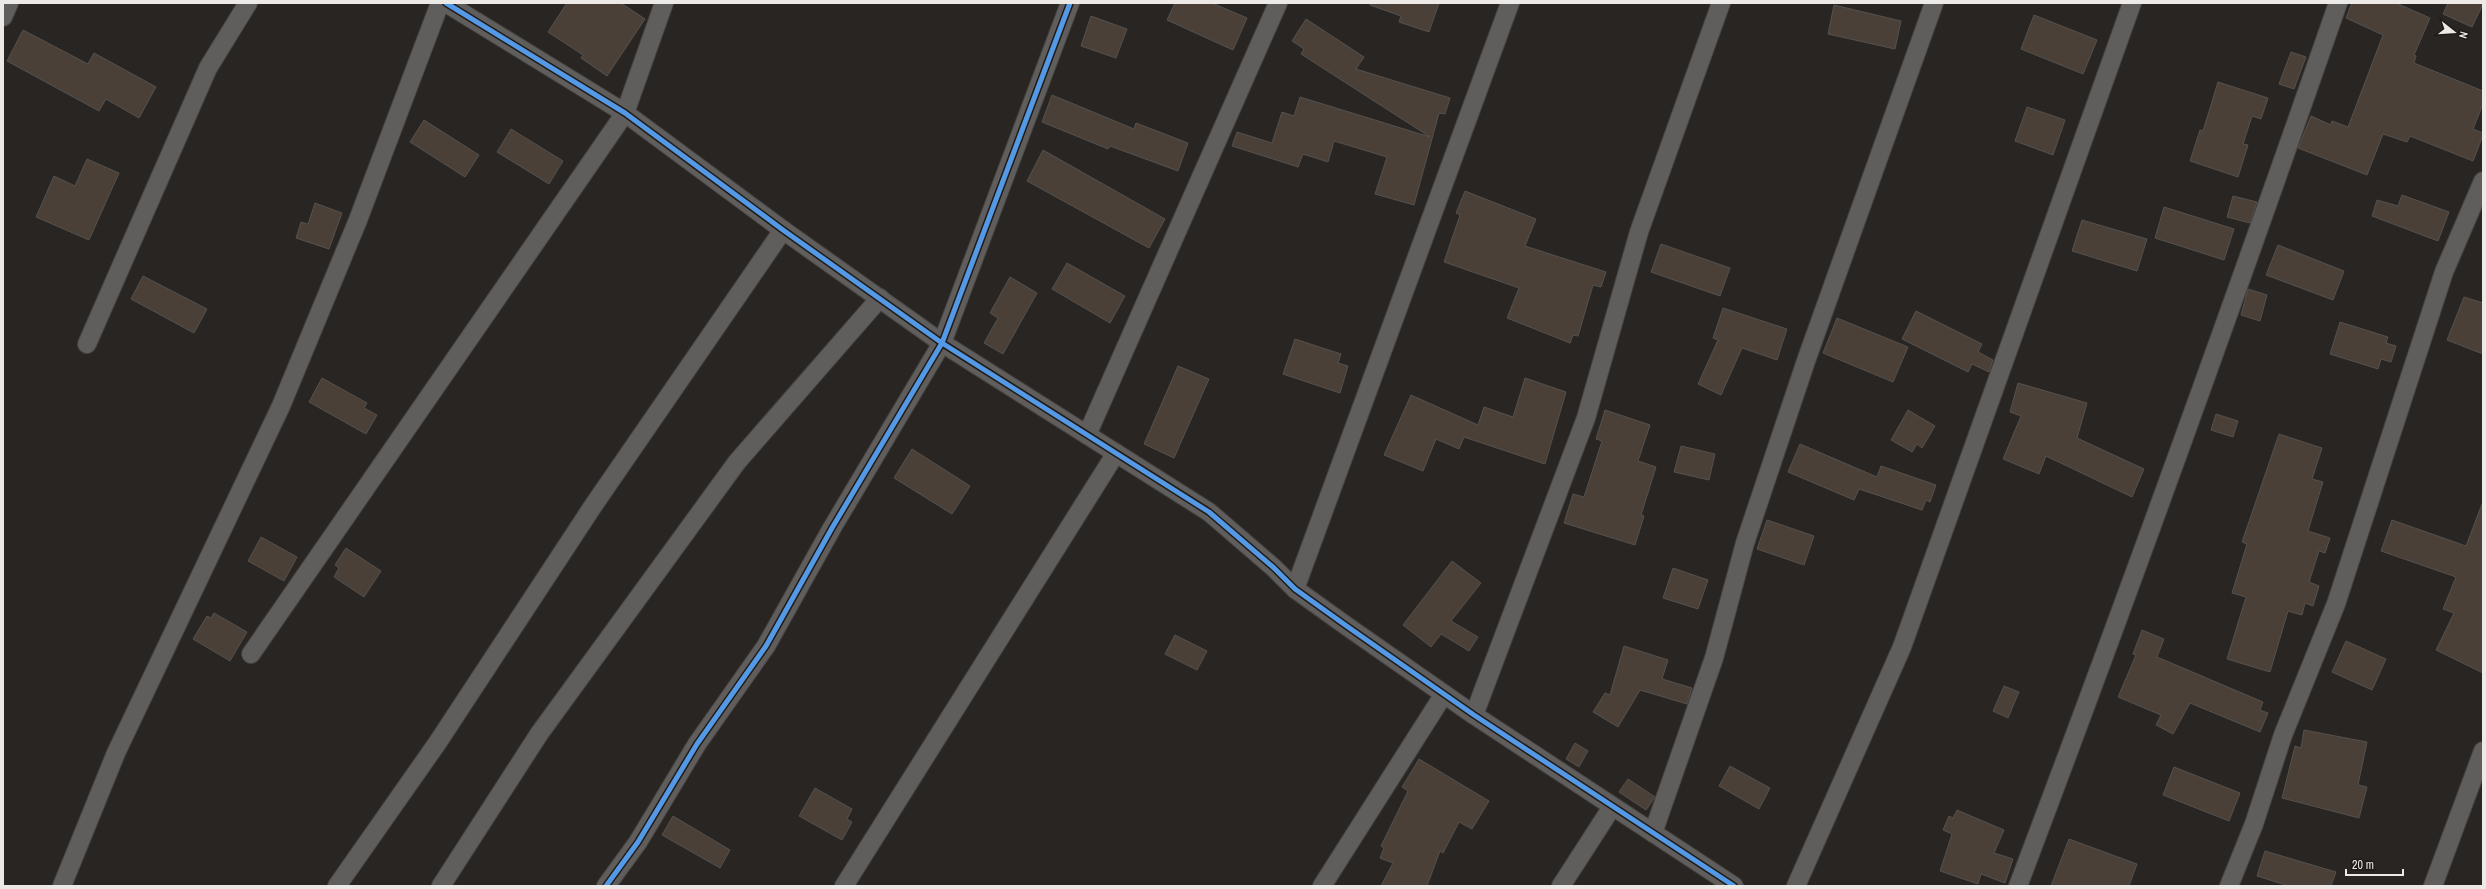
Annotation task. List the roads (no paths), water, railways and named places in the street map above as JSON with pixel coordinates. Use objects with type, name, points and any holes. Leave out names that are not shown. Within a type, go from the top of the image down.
[{"type":"street","points":[[3,17],[9,3]]},
{"type":"street","points":[[87,344],[208,68],[248,3]]},
{"type":"street","points":[[62,886],[116,753],[282,406],[358,220],[440,3]]},
{"type":"street","points":[[446,3],[625,113],[783,230],[942,343],[1209,512],[1274,568],[1295,589],[1474,715],[1734,886]]},
{"type":"street","points":[[251,654],[625,113],[664,3]]},
{"type":"street","points":[[606,886],[638,842],[698,744],[766,646],[832,528],[942,343],[1070,3]]},
{"type":"street","points":[[1086,435],[1278,3]]},
{"type":"street","points":[[1295,589],[1510,3]]},
{"type":"street","points":[[1474,715],[1586,418],[1639,232],[1721,3]]},
{"type":"street","points":[[1653,833],[1714,658],[1745,543],[1806,358],[1934,3]]},
{"type":"street","points":[[1796,886],[1902,647],[2132,3]]},
{"type":"street","points":[[2018,886],[2103,660],[2258,236],[2338,3]]},
{"type":"street","points":[[2228,886],[2254,824],[2283,735],[2336,604],[2444,272],[2483,181]]},
{"type":"street","points":[[337,886],[438,742],[593,506],[783,230]]},
{"type":"street","points":[[441,886],[539,734],[737,462],[880,298]]},
{"type":"street","points":[[844,886],[1116,453]]},
{"type":"street","points":[[1322,886],[1444,694]]},
{"type":"street","points":[[2433,886],[2483,751]]},
{"type":"street","points":[[1560,886],[1612,807]]}]
